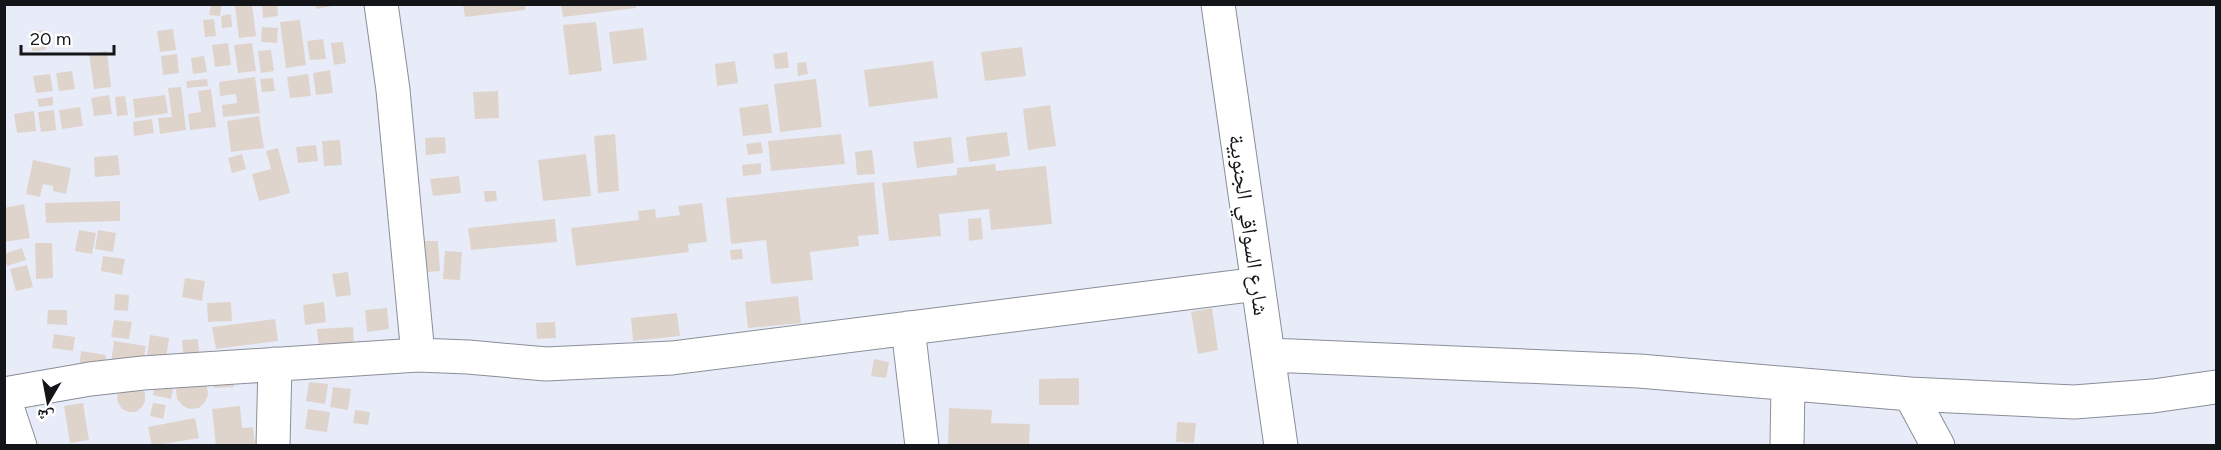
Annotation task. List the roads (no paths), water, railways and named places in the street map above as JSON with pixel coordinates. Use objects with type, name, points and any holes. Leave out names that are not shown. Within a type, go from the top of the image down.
[{"type":"street","points":[[381,4],[393,90],[418,355]]},
{"type":"street","name":"شارع السواقي الجنوبية","points":[[1218,4],[1281,446]]},
{"type":"street","points":[[20,446],[4,396],[90,379],[143,373],[418,355],[546,364],[672,358],[1257,284]]},
{"type":"street","points":[[908,328],[922,446]]},
{"type":"street","points":[[1268,355],[1639,371],[1910,394],[2074,402],[2153,396],[2217,387]]},
{"type":"street","points":[[273,446],[275,364]]},
{"type":"street","points":[[1787,446],[1788,385]]},
{"type":"street","points":[[1910,394],[1938,446]]}]
